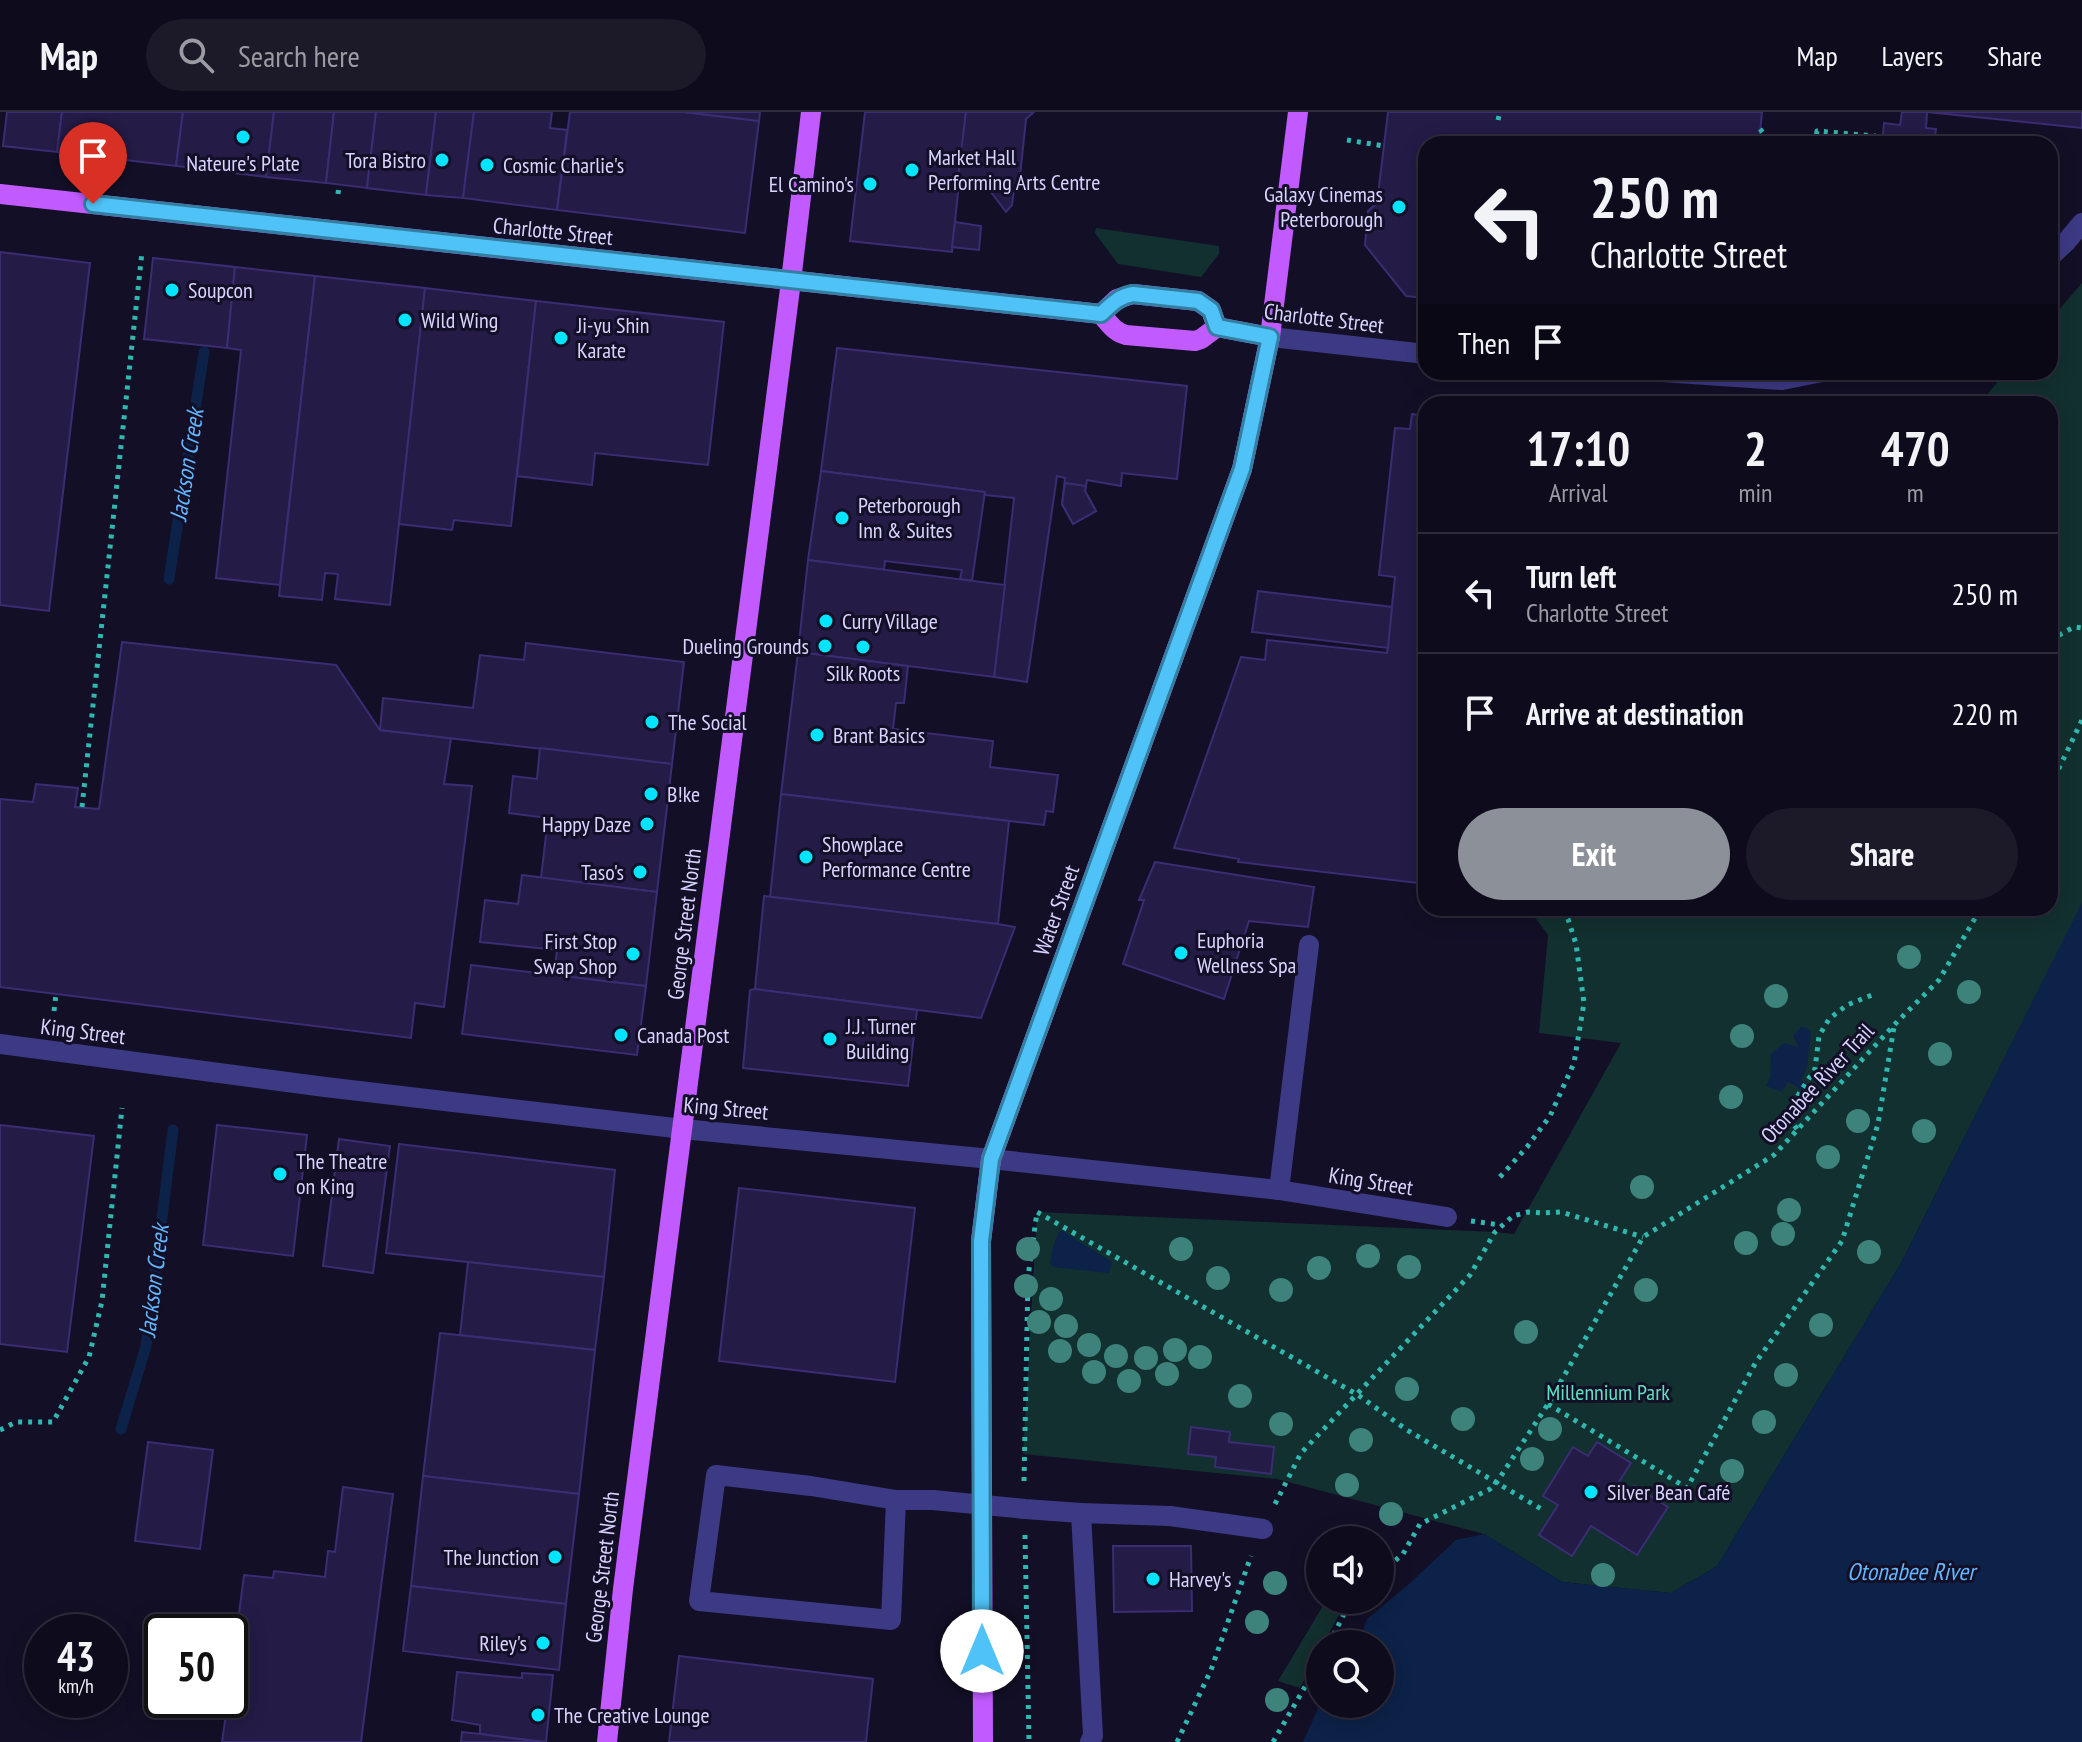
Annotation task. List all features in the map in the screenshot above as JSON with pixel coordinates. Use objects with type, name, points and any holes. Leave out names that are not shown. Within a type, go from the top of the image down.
[{"type":"main road","name":"George Street North","points":[[607,1742],[623,1589],[811,112]]},
{"type":"main road","name":"Water Street","points":[[983,1742],[981,1241],[991,1159],[1242,469],[1270,337],[1298,112]]},
{"type":"main road","name":"Charlotte Street","points":[[0,194],[1101,314],[1118,333],[1126,335],[1195,341],[1217,327],[1270,337]]},
{"type":"main road","points":[[1101,314],[1125,295],[1198,301],[1211,310],[1217,327]]},
{"type":"street","points":[[2058,250],[2082,223]]},
{"type":"street","name":"Charlotte Street","points":[[1270,337],[1418,353]]},
{"type":"street","points":[[1279,1190],[1309,945]]},
{"type":"street","name":"King Street","points":[[0,1044],[325,1087],[683,1129],[1279,1190],[1447,1217]]},
{"type":"street","points":[[896,1500],[891,1620],[699,1601],[716,1475],[896,1500],[1170,1516],[1263,1529]]},
{"type":"street","points":[[1081,1513],[1093,1736],[1090,1742]]},
{"type":"path","points":[[1498,120],[1500,112]]},
{"type":"path","points":[[1760,129],[1766,136]]},
{"type":"path","points":[[1816,136],[1817,131],[1875,136]]},
{"type":"path","points":[[1347,140],[1384,146]]},
{"type":"path","points":[[338,194],[339,185]]},
{"type":"path","points":[[82,807],[142,252]]},
{"type":"path","points":[[2058,636],[2074,627],[2082,628]]},
{"type":"path","points":[[2058,770],[2082,720]]},
{"type":"path","points":[[1500,1177],[1550,1116],[1574,1063],[1584,1003],[1576,944],[1566,916]]},
{"type":"path","name":"Otonabee River Trail","points":[[1394,1561],[1403,1554],[1420,1524],[1490,1489],[1497,1482],[1548,1404],[1643,1237],[1774,1155],[1939,980],[1976,916]]},
{"type":"path","points":[[54,1011],[56,994]]},
{"type":"path","points":[[1797,1129],[1786,1114],[1815,1069],[1819,1036],[1829,1019],[1847,1005],[1872,995]]},
{"type":"path","points":[[1548,1404],[1687,1488],[1756,1362],[1842,1241],[1878,1124],[1895,1024]]},
{"type":"path","points":[[0,1430],[16,1422],[53,1422],[89,1357],[102,1301],[122,1108]]},
{"type":"path","points":[[1029,1742],[1024,1453],[1028,1277],[1037,1212],[1358,1395],[1407,1430],[1543,1510]]},
{"type":"path","points":[[1177,1742],[1211,1670],[1263,1529],[1301,1453],[1470,1275],[1495,1232],[1513,1216],[1528,1212],[1561,1212],[1643,1237]]},
{"type":"path","points":[[1273,1742],[1306,1685]]},
{"type":"green space","points":[[1096,228],[1219,246],[1219,254],[1201,277],[1118,264],[1095,233]]},
{"type":"green space","name":"Millennium Park","points":[[2082,283],[2082,904],[1901,1263],[1717,1566],[1671,1593],[1562,1582],[1484,1534],[1277,1479],[1023,1454],[1037,1212],[1514,1234],[1621,1043],[1539,1033],[1548,935],[1534,916],[2058,916],[2058,396],[1986,396],[1999,380],[2058,380],[2058,311]]},
{"type":"green space","points":[[1318,1614],[1339,1614],[1331,1630],[1308,1630]]},
{"type":"green space","points":[[1306,1634],[1306,1677],[1300,1688],[1278,1681]]},
{"type":"water","name":"Otonabee River","points":[[2082,903],[2082,1742],[1303,1742],[1314,1718],[1394,1718],[1394,1630],[1363,1630],[1367,1619],[1373,1614],[1394,1614],[1394,1596],[1456,1540],[1484,1534],[1562,1582],[1671,1593],[1717,1566],[1901,1263]]},
{"type":"water","points":[[1801,1027],[1811,1032],[1807,1067],[1801,1080],[1817,1091],[1810,1101],[1799,1088],[1788,1082],[1782,1092],[1766,1086],[1770,1077],[1771,1054],[1784,1043],[1799,1047],[1793,1036]]},
{"type":"water","points":[[1061,1230],[1112,1262],[1109,1273],[1053,1267],[1050,1263]]},
{"type":"building","points":[[7,112],[62,112],[57,152],[3,146]]},
{"type":"building","points":[[62,112],[183,112],[176,166],[57,152]]},
{"type":"building","points":[[183,112],[274,112],[266,177],[176,166]]},
{"type":"building","points":[[274,112],[334,112],[326,183],[266,177]]},
{"type":"building","points":[[334,112],[376,112],[367,188],[326,183]]},
{"type":"building","points":[[376,112],[436,112],[426,195],[367,188]]},
{"type":"building","points":[[436,112],[474,112],[463,198],[426,195]]},
{"type":"building","points":[[474,112],[552,112],[550,128],[567,130],[557,210],[463,198]]},
{"type":"building","points":[[570,112],[684,112],[759,121],[745,233],[557,210]]},
{"type":"building","points":[[684,112],[760,112],[759,121]]},
{"type":"building","name":"Market Hall Performing Arts Centre","points":[[865,112],[966,112],[952,252],[850,241]]},
{"type":"building","points":[[966,112],[1034,112],[1026,119],[1019,186],[1014,189],[1012,205],[1006,212],[981,179],[958,177]]},
{"type":"building","name":"Galaxy Cinemas Peterborough","points":[[1388,112],[1762,112],[1760,136],[1418,136],[1418,297],[1406,296],[1365,245],[1368,211],[1377,203]]},
{"type":"building","points":[[1902,112],[1927,112],[1926,128],[1936,129],[1935,136],[1883,136],[1884,123],[1900,125]]},
{"type":"building","points":[[1927,112],[2082,112],[2082,128]]},
{"type":"building","points":[[955,222],[981,226],[979,250],[952,247]]},
{"type":"building","points":[[0,252],[90,263],[49,611],[0,605]]},
{"type":"building","points":[[153,258],[235,267],[227,348],[144,339]]},
{"type":"building","points":[[235,267],[315,276],[280,585],[216,578],[241,350],[227,348]]},
{"type":"building","points":[[315,276],[425,288],[390,605],[335,599],[338,574],[325,573],[322,600],[279,596]]},
{"type":"building","points":[[425,288],[536,301],[511,526],[454,520],[452,530],[399,524]]},
{"type":"building","points":[[536,301],[724,322],[708,465],[595,453],[592,485],[517,476]]},
{"type":"building","points":[[837,348],[1187,386],[1177,479],[1122,473],[1121,486],[1087,480],[1085,491],[1096,511],[1073,524],[1062,504],[1065,478],[1057,476],[1027,682],[994,677],[1014,498],[821,471]]},
{"type":"building","points":[[1412,414],[1418,415],[1418,883],[1238,862],[1239,859],[1174,848],[1241,657],[1265,660],[1267,640],[1387,653],[1395,577],[1379,575],[1395,428],[1410,429]]},
{"type":"building","points":[[821,471],[985,492],[972,581],[960,579],[962,570],[885,561],[884,570],[808,560]]},
{"type":"building","points":[[1065,483],[1086,486],[1085,491],[1096,511],[1073,524],[1062,504]]},
{"type":"building","points":[[808,560],[1005,585],[994,677],[798,652]]},
{"type":"building","points":[[1258,591],[1392,607],[1388,648],[1252,632]]},
{"type":"building","points":[[122,642],[336,665],[380,730],[451,738],[444,784],[472,786],[444,1007],[415,1003],[411,1038],[0,987],[0,799],[33,802],[36,784],[78,788],[75,807],[99,809]]},
{"type":"building","points":[[526,643],[684,662],[672,764],[380,730],[383,698],[473,708],[480,655],[524,660]]},
{"type":"building","points":[[798,652],[908,666],[904,703],[896,703],[893,729],[993,741],[990,767],[1058,775],[1053,812],[1046,811],[1044,825],[781,794]]},
{"type":"building","points":[[540,748],[672,764],[657,892],[541,878],[548,818],[509,813],[513,776],[537,779]]},
{"type":"building","points":[[781,794],[1009,821],[998,924],[770,897]]},
{"type":"building","points":[[1155,862],[1314,887],[1308,927],[1249,921],[1224,999],[1123,964],[1144,900],[1139,900]]},
{"type":"building","points":[[522,875],[657,892],[646,986],[554,975],[557,950],[480,942],[485,900],[518,904]]},
{"type":"building","points":[[764,896],[1015,927],[981,1018],[755,989]]},
{"type":"building","points":[[471,965],[646,986],[637,1055],[462,1034]]},
{"type":"building","name":"J.J. Turner Building","points":[[750,990],[917,1010],[908,1086],[743,1068]]},
{"type":"building","points":[[0,1125],[94,1136],[67,1352],[0,1344]]},
{"type":"building","points":[[217,1125],[307,1135],[293,1256],[203,1245]]},
{"type":"building","points":[[339,1139],[390,1146],[373,1273],[323,1266]]},
{"type":"building","points":[[399,1144],[615,1170],[604,1277],[386,1253]]},
{"type":"building","points":[[739,1188],[915,1208],[895,1382],[719,1361]]},
{"type":"building","points":[[468,1262],[604,1277],[595,1350],[460,1335]]},
{"type":"building","points":[[440,1333],[595,1350],[579,1494],[423,1476]]},
{"type":"building","points":[[1191,1427],[1230,1432],[1229,1442],[1274,1447],[1271,1474],[1215,1467],[1216,1457],[1188,1454]]},
{"type":"building","points":[[148,1442],[213,1450],[200,1549],[135,1541]]},
{"type":"building","points":[[1597,1442],[1631,1463],[1617,1485],[1630,1493],[1634,1486],[1668,1507],[1637,1555],[1591,1526],[1572,1556],[1539,1535],[1558,1505],[1543,1496],[1573,1447],[1588,1456]]},
{"type":"building","points":[[423,1476],[579,1494],[566,1604],[411,1586]]},
{"type":"building","points":[[343,1487],[393,1494],[361,1742],[222,1742],[225,1718],[248,1718],[248,1614],[239,1614],[244,1575],[273,1578],[274,1571],[325,1577],[328,1551],[335,1552]]},
{"type":"building","name":"Harvey's","points":[[1113,1546],[1191,1546],[1192,1611],[1114,1612]]},
{"type":"building","points":[[411,1586],[566,1604],[559,1670],[403,1651]]},
{"type":"building","points":[[679,1656],[873,1679],[866,1742],[669,1742]]},
{"type":"building","points":[[457,1672],[522,1678],[522,1673],[553,1675],[546,1742],[480,1734],[480,1725],[452,1720]]},
{"type":"building","points":[[462,1732],[480,1734],[540,1742],[461,1742]]},
{"type":"waterway","name":"Jackson Creek","points":[[169,579],[204,352]]},
{"type":"waterway","name":"Jackson Creek","points":[[121,1429],[146,1346],[173,1130]]},
{"type":"place","name":"Nateure's Plate","points":[[243,137]]},
{"type":"place","name":"Tora Bistro","points":[[442,160]]},
{"type":"place","name":"Cosmic Charlie's","points":[[487,165]]},
{"type":"place","name":"Market Hall Performing Arts Centre","points":[[912,170]]},
{"type":"place","name":"El Camino's","points":[[870,184]]},
{"type":"place","name":"Galaxy Cinemas Peterborough","points":[[1399,207]]},
{"type":"place","name":"Soupcon","points":[[172,290]]},
{"type":"place","name":"Wild Wing","points":[[405,320]]},
{"type":"place","name":"Ji-yu Shin Karate","points":[[561,338]]},
{"type":"place","name":"Peterborough Inn & Suites","points":[[842,518]]},
{"type":"place","name":"Curry Village","points":[[826,621]]},
{"type":"place","name":"Dueling Grounds","points":[[825,646]]},
{"type":"place","name":"Silk Roots","points":[[863,647]]},
{"type":"place","name":"The Social","points":[[652,722]]},
{"type":"place","name":"Brant Basics","points":[[817,735]]},
{"type":"place","name":"B!ke","points":[[651,794]]},
{"type":"place","name":"Happy Daze","points":[[647,824]]},
{"type":"place","name":"Showplace Performance Centre","points":[[806,857]]},
{"type":"place","name":"Taso's","points":[[640,872]]},
{"type":"place","name":"Euphoria Wellness Spa","points":[[1181,953]]},
{"type":"place","name":"First Stop Swap Shop","points":[[633,954]]},
{"type":"place","name":"Canada Post","points":[[621,1035]]},
{"type":"place","name":"J.J. Turner Building","points":[[830,1039]]},
{"type":"place","name":"The Theatre on King","points":[[280,1174]]},
{"type":"place","name":"Silver Bean Café","points":[[1591,1492]]},
{"type":"place","name":"The Junction","points":[[555,1557]]},
{"type":"place","name":"Harvey's","points":[[1153,1579]]},
{"type":"place","name":"Riley's","points":[[543,1643]]},
{"type":"place","name":"The Creative Lounge","points":[[538,1715]]},
{"type":"route","points":[[93,204],[1101,314],[1125,295],[1198,301],[1211,310],[1217,327],[1270,337],[1242,469],[991,1159],[981,1241],[982,1651]]}]
